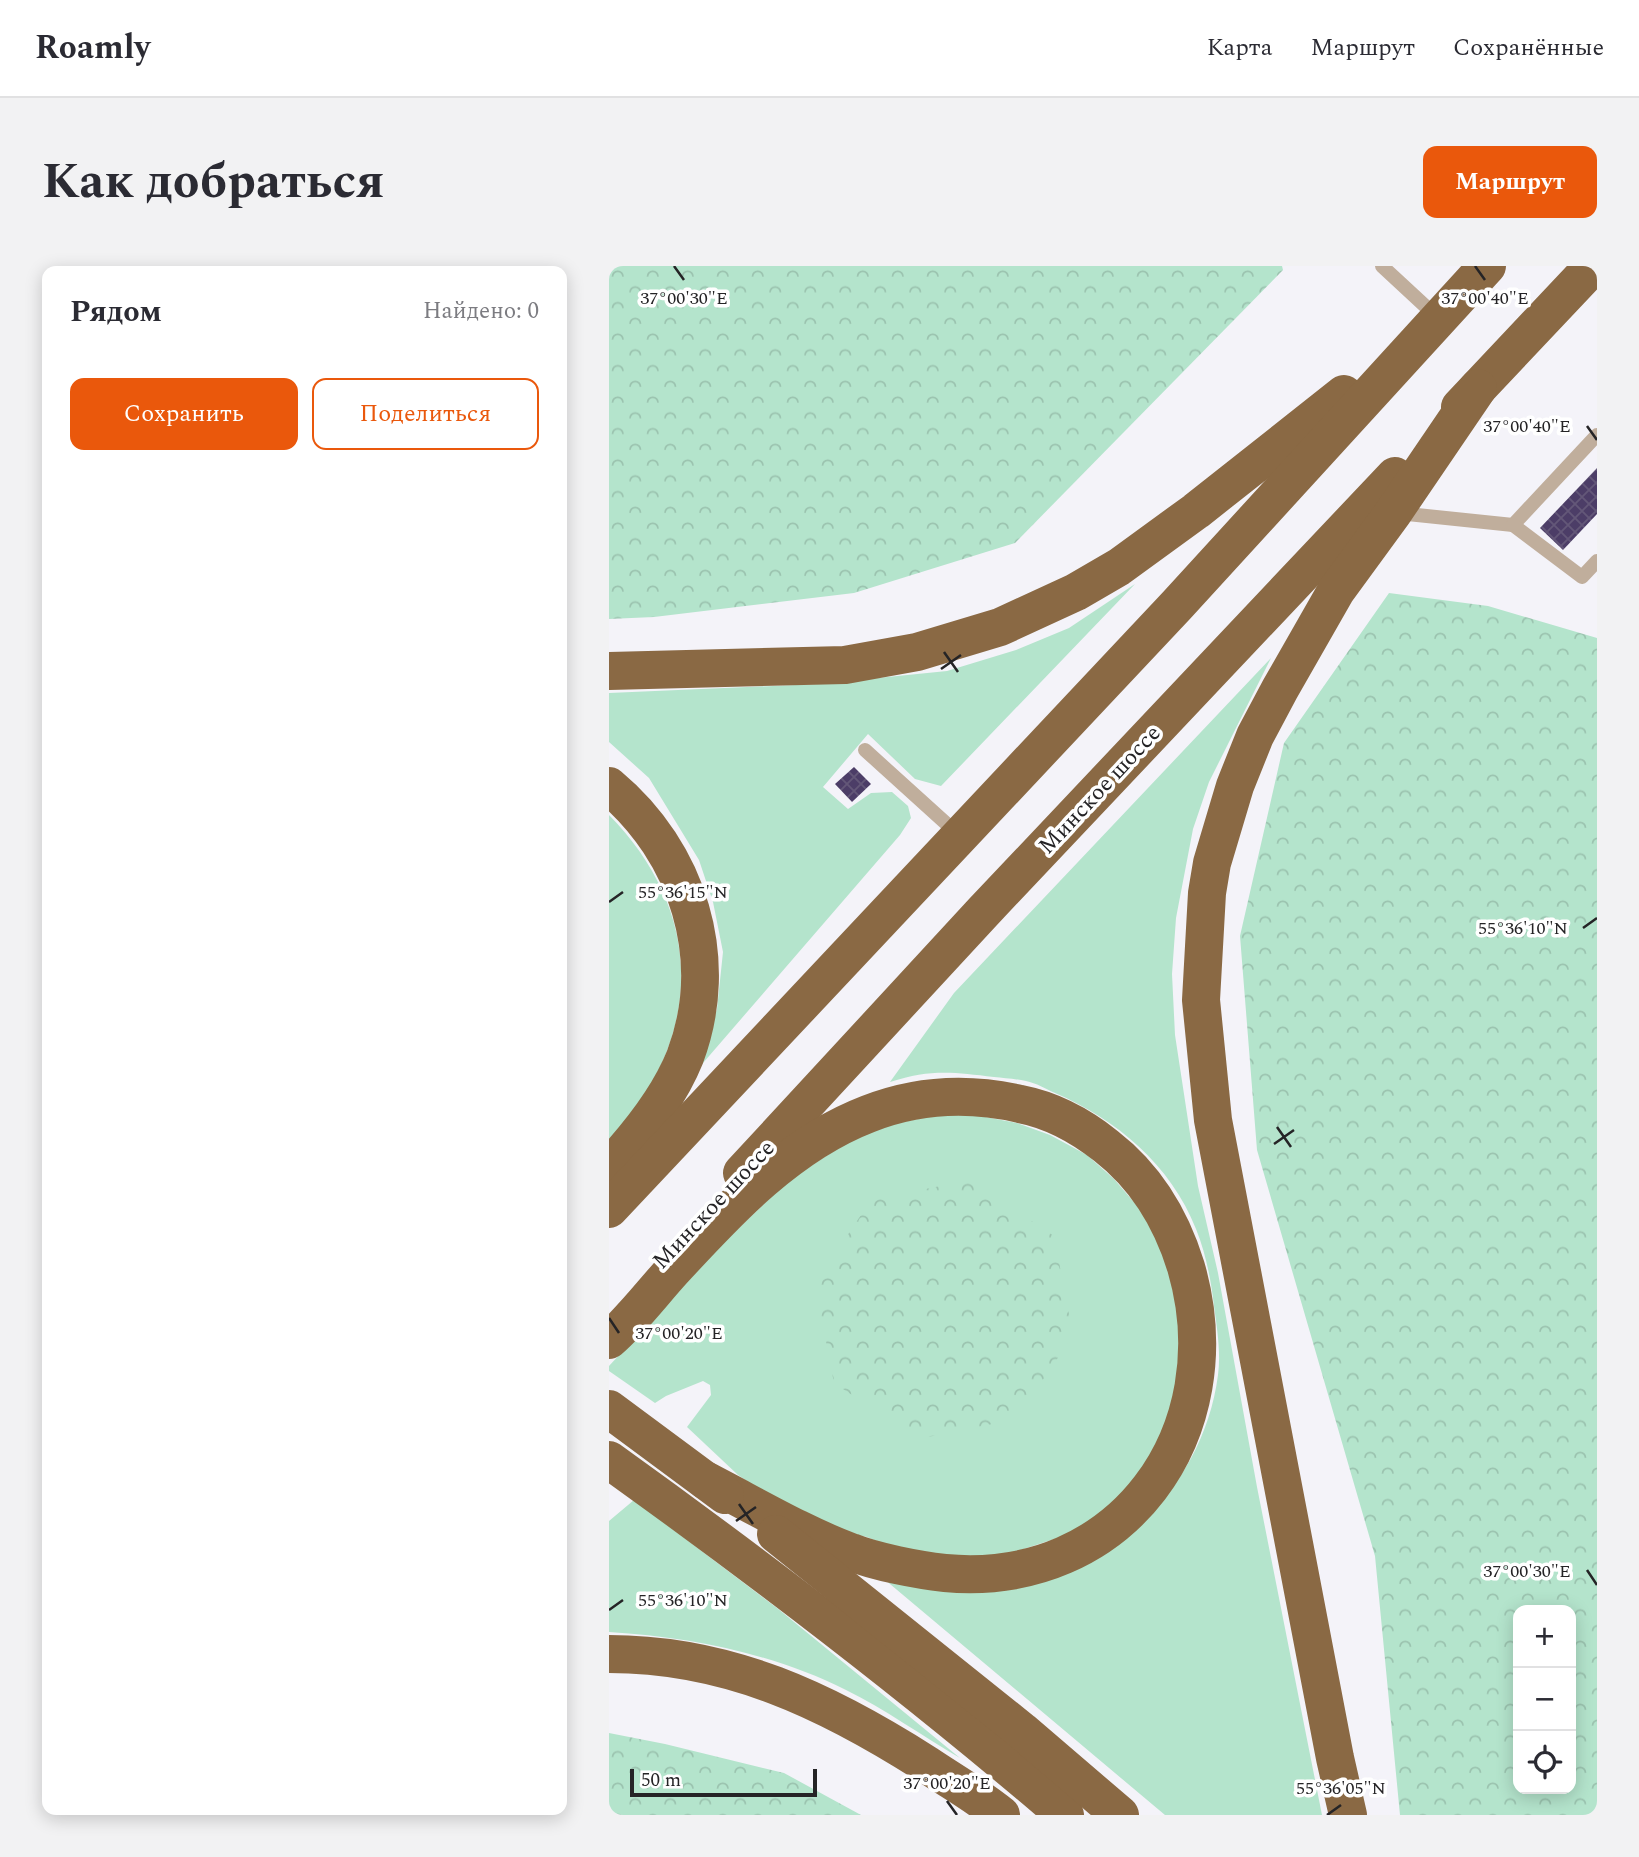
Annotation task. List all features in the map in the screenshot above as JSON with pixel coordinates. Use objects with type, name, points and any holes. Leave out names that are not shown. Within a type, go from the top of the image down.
[{"type":"highway","points":[[609,1209],[1177,605],[1487,266]]},
{"type":"highway","name":"Минское шоссе","points":[[609,1316],[983,912],[1593,266]]},
{"type":"highway","points":[[609,671],[820,668],[845,665],[937,648],[1012,622],[1076,592],[1140,552],[1432,324]]},
{"type":"highway","points":[[1348,1815],[1213,1119],[1202,1032],[1201,971],[1207,893],[1212,863],[1229,803],[1255,736],[1330,600],[1478,388]]},
{"type":"highway","points":[[609,786],[629,803],[659,840],[686,889],[698,936],[700,981],[694,1028],[674,1080],[609,1167]]},
{"type":"highway","points":[[609,1340],[749,1193],[779,1167],[815,1140],[843,1125],[911,1100],[974,1096],[1034,1107],[1050,1113],[1095,1137],[1124,1160],[1156,1199],[1171,1228],[1189,1279],[1196,1317],[1198,1362],[1193,1395],[1183,1429],[1165,1465],[1128,1513],[1104,1533],[1060,1558],[1017,1570],[942,1573],[852,1553],[705,1480]]},
{"type":"highway","points":[[609,1409],[835,1580],[1022,1731],[1120,1815]]},
{"type":"highway","points":[[609,1460],[777,1584],[1000,1760],[1065,1815]]},
{"type":"highway","points":[[609,1654],[696,1662],[785,1688],[874,1731],[1001,1815]]},
{"type":"lane","points":[[1382,266],[1432,324]]},
{"type":"lane","points":[[1513,525],[1597,435]]},
{"type":"lane","points":[[1393,513],[1513,525],[1582,576],[1597,561]]},
{"type":"lane","points":[[865,750],[960,836]]},
{"type":"green space","points":[[609,266],[1282,266],[1283,270],[1015,543],[854,593],[654,617],[609,619]]},
{"type":"green space","points":[[1135,584],[941,786],[915,779],[868,734],[823,787],[848,809],[871,793],[892,792],[908,806],[911,818],[900,835],[697,1070],[717,1009],[723,952],[713,902],[699,860],[649,778],[609,742],[609,693],[818,684],[947,671],[1016,650],[1069,628]]},
{"type":"green space","points":[[1389,593],[1488,606],[1597,638],[1597,1815],[1400,1815],[1375,1556],[1257,1150],[1240,936],[1284,743]]},
{"type":"green space","points":[[1271,658],[1209,782],[1193,829],[1176,918],[1172,974],[1175,1035],[1198,1186],[1218,1273],[1322,1815],[1165,1815],[884,1579],[980,1589],[1037,1583],[1066,1572],[1118,1541],[1160,1503],[1192,1456],[1204,1431],[1218,1375],[1218,1340],[1211,1287],[1196,1229],[1172,1184],[1156,1165],[1120,1131],[1078,1104],[1033,1083],[1010,1079],[942,1073],[917,1075],[890,1082],[954,993]]},
{"type":"green space","points":[[609,815],[652,870],[666,900],[676,932],[681,964],[680,997],[674,1031],[661,1065],[644,1097],[609,1146]]},
{"type":"green space","points":[[938,1115],[975,1115],[1017,1123],[1050,1135],[1087,1155],[1114,1179],[1139,1208],[1161,1245],[1181,1312],[1175,1410],[1135,1485],[1085,1529],[990,1560],[899,1550],[867,1537],[812,1525],[738,1475],[687,1427],[711,1395],[710,1385],[703,1381],[655,1403],[609,1371],[609,1366],[719,1247],[789,1180],[868,1129]]},
{"type":"green space","points":[[970,1180],[1054,1236],[1073,1335],[1017,1419],[918,1439],[834,1383],[815,1284],[871,1200]]},
{"type":"green space","points":[[634,1500],[777,1608],[960,1758],[861,1697],[789,1666],[700,1643],[609,1632],[609,1521]]},
{"type":"green space","points":[[609,1733],[784,1773],[861,1815],[609,1815]]},
{"type":"building","points":[[1597,468],[1597,514],[1563,550],[1540,528]]},
{"type":"building","points":[[854,767],[871,784],[852,802],[835,784]]}]
